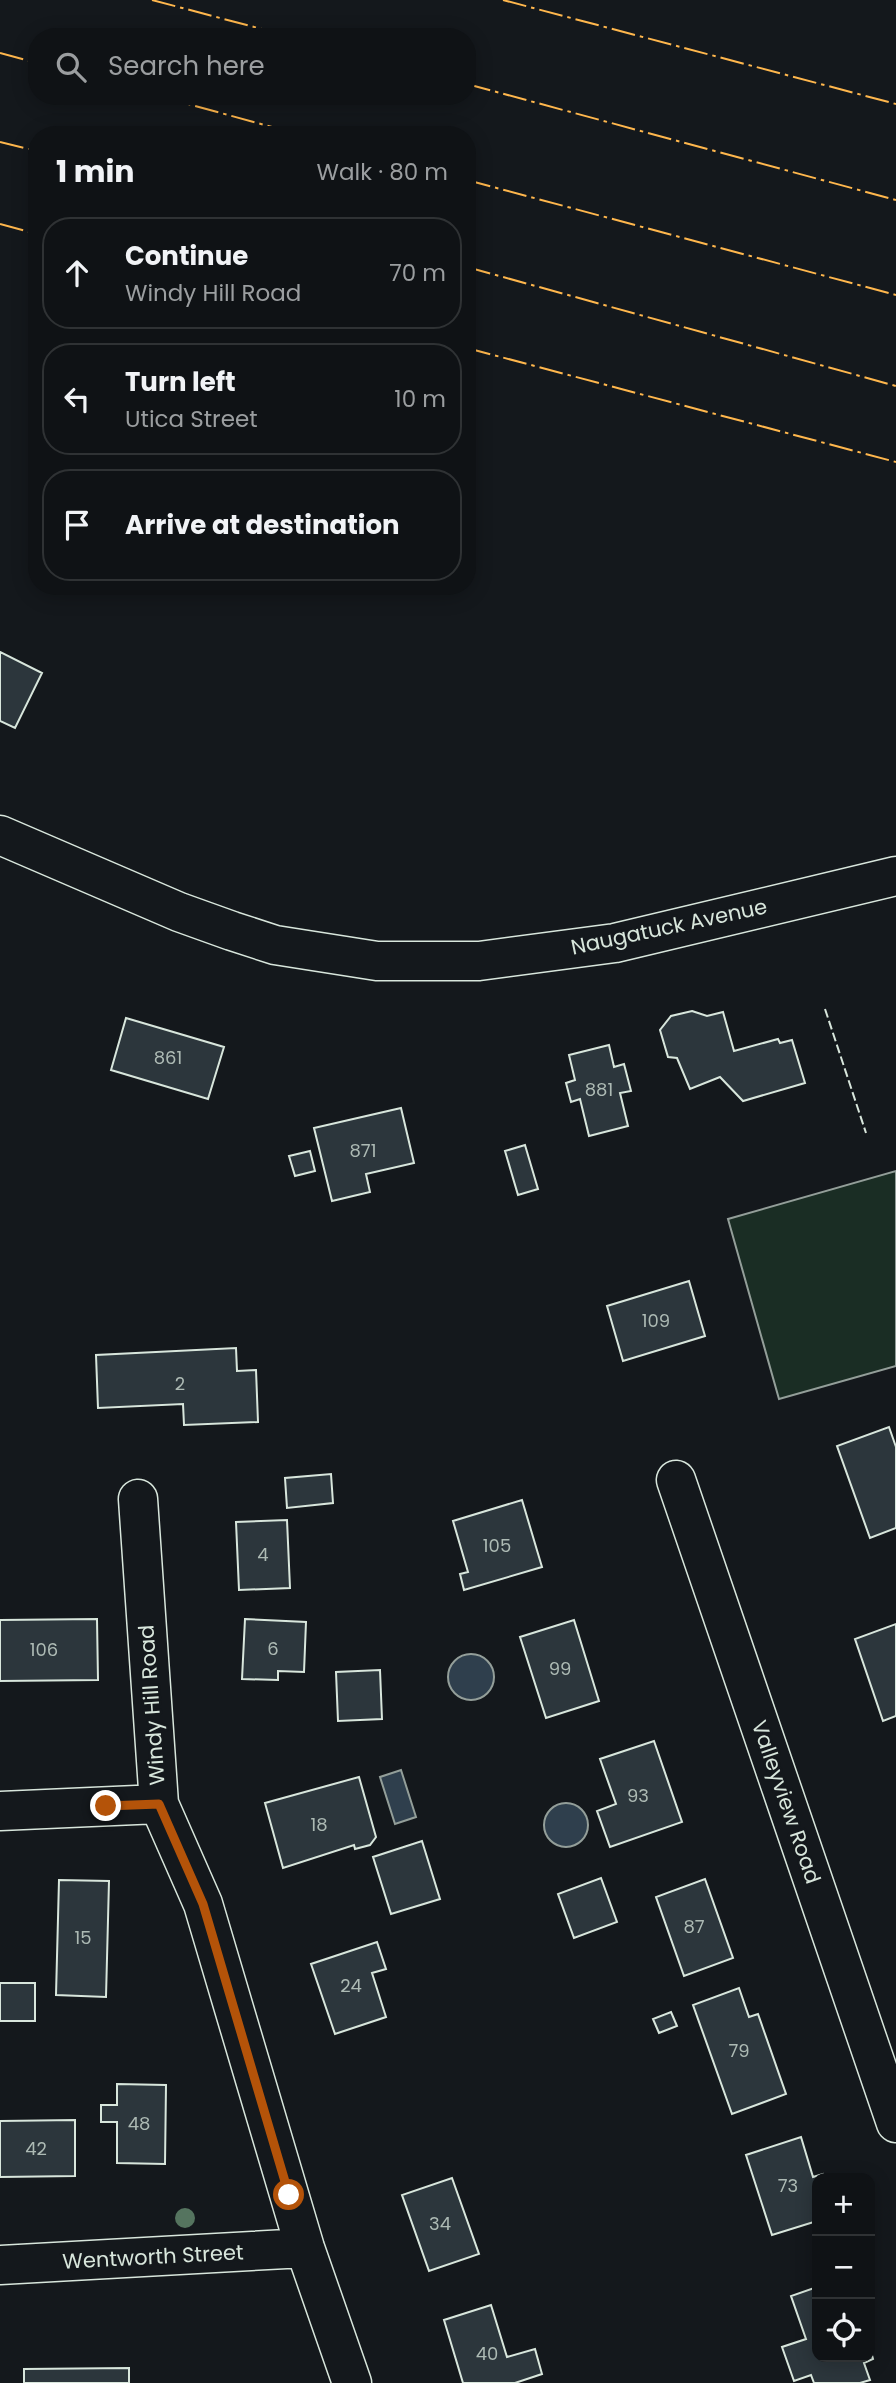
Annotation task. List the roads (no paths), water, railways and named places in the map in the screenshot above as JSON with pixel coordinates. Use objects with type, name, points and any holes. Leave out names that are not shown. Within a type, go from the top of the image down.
[{"type":"street","name":"Naugatuck Avenue","points":[[0,835],[179,912],[232,931],[275,945],[377,961],[479,961],[615,943],[896,876]]},
{"type":"street","name":"Valleyview Road","points":[[676,1480],[896,2123]]},
{"type":"street","name":"Windy Hill Road","points":[[138,1499],[159,1804],[203,1904],[305,2248],[352,2383]]},
{"type":"street","points":[[0,1811],[159,1804]]},
{"type":"street","name":"Wentworth Street","points":[[0,2265],[305,2248]]},
{"type":"water","points":[[471,1654],[487,1661],[494,1677],[487,1693],[471,1700],[455,1693],[448,1677],[455,1661]]},
{"type":"water","points":[[401,1770],[416,1817],[395,1824],[380,1777]]},
{"type":"water","points":[[566,1803],[575,1804],[582,1809],[587,1816],[587,1834],[582,1841],[575,1846],[566,1847],[557,1846],[550,1841],[545,1834],[544,1825],[545,1816],[550,1809],[557,1804]]}]
